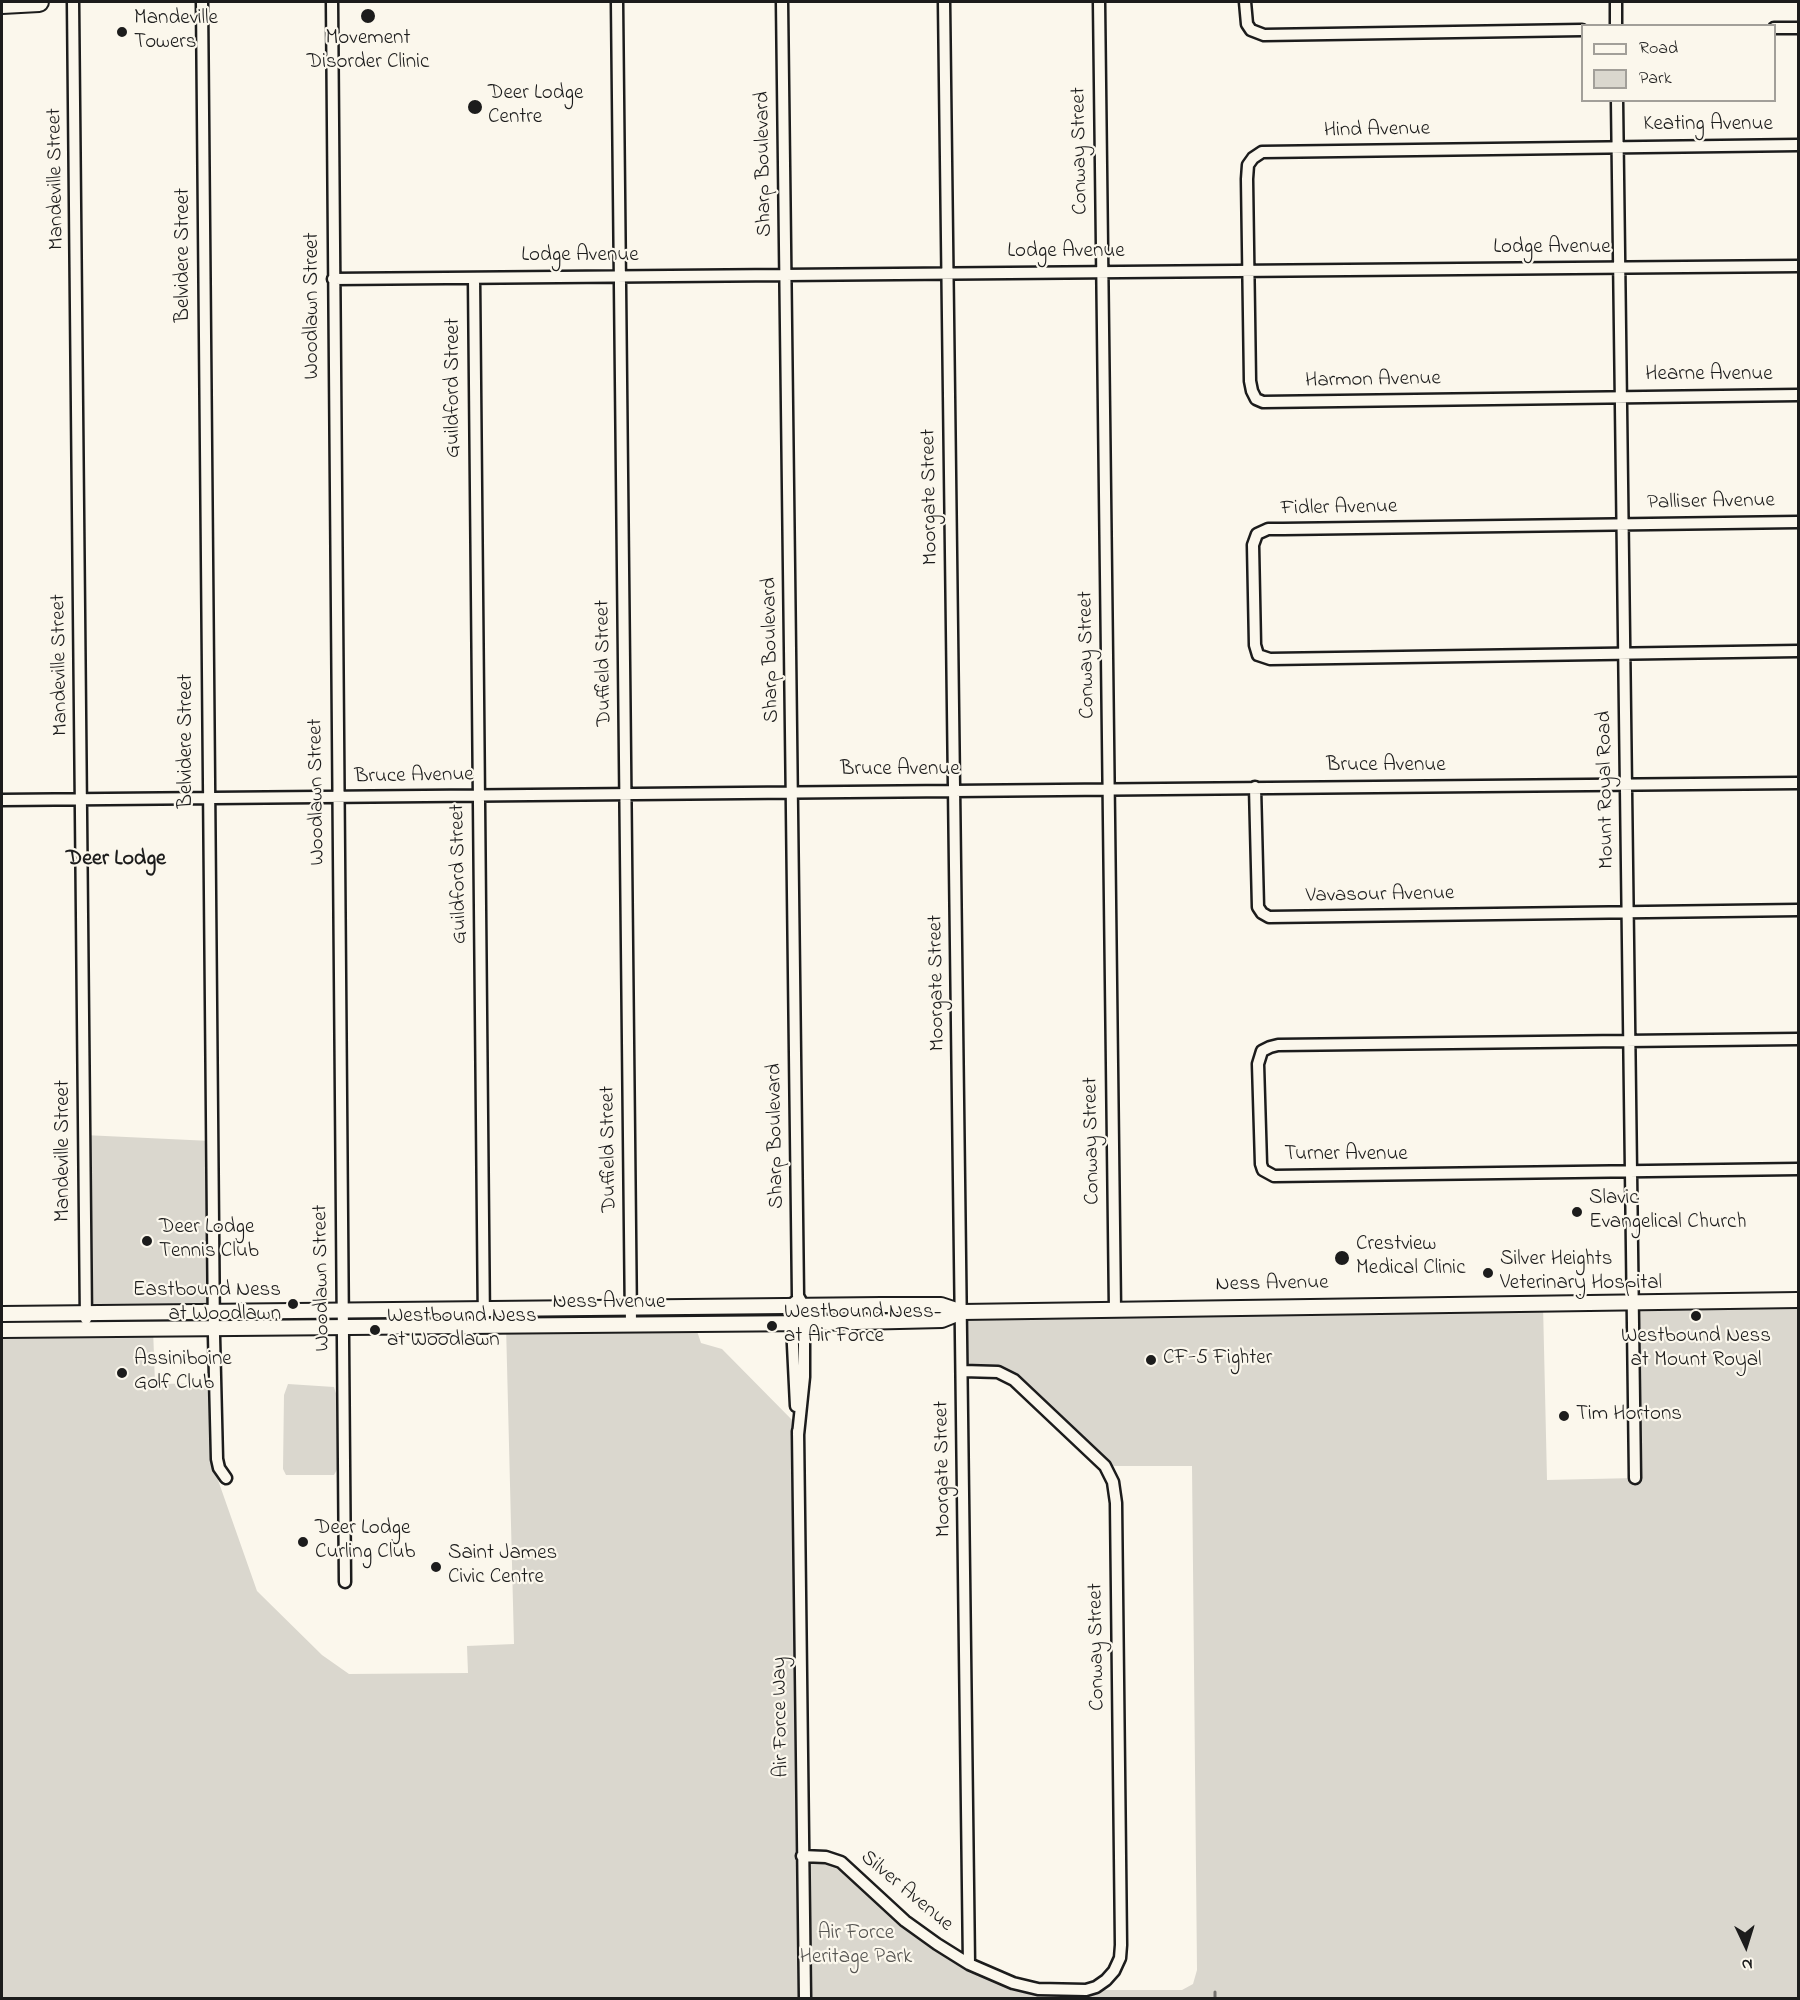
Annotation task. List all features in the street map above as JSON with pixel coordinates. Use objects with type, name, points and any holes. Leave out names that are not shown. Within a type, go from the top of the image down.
[{"type":"highway","points":[[2,4],[39,2]]},
{"type":"main road","name":"Ness Avenue","points":[[2,1314],[797,1303],[941,1305],[962,1312],[1798,1300]]},
{"type":"main road","name":"Ness Avenue","points":[[2,1330],[798,1323],[942,1320],[962,1312]]},
{"type":"street","name":"Mandeville Street","points":[[74,2],[86,1329]]},
{"type":"street","name":"Belvidere Street","points":[[202,2],[213,1311],[217,1459],[226,1478]]},
{"type":"street","name":"Woodlawn Street","points":[[332,2],[345,1582]]},
{"type":"street","name":"Duffield Street","points":[[616,2],[632,1324]]},
{"type":"street","name":"Sharp Boulevard","points":[[783,2],[797,1303]]},
{"type":"street","name":"Moorgate Street","points":[[944,2],[969,1965]]},
{"type":"street","name":"Conway Street","points":[[1099,2],[1115,1309]]},
{"type":"street","points":[[1245,2],[1247,24],[1251,30],[1264,35],[1581,30]]},
{"type":"street","points":[[1616,2],[1616,24]]},
{"type":"street","points":[[1776,28],[1798,28]]},
{"type":"street","name":"Mount Royal Road","points":[[1617,102],[1635,1478]]},
{"type":"street","name":"Keating Avenue","points":[[1617,147],[1798,145]]},
{"type":"street","name":"Hind Avenue","points":[[1249,271],[1248,165],[1262,152],[1617,147]]},
{"type":"street","name":"Lodge Avenue","points":[[333,279],[1798,266]]},
{"type":"street","name":"Harmon Avenue","points":[[1249,271],[1250,381],[1256,399],[1263,402],[1621,396]]},
{"type":"street","name":"Guildford Street","points":[[474,278],[484,1326]]},
{"type":"street","name":"Hearne Avenue","points":[[1621,396],[1798,395]]},
{"type":"street","name":"Palliser Avenue","points":[[1623,524],[1798,522]]},
{"type":"street","name":"Fidler Avenue","points":[[1623,524],[1268,529],[1257,534],[1252,545],[1254,645],[1258,655],[1270,659],[1624,652]]},
{"type":"street","points":[[1624,652],[1798,651]]},
{"type":"street","name":"Bruce Avenue","points":[[2,800],[1798,783]]},
{"type":"street","name":"Vavasour Avenue","points":[[1255,787],[1258,907],[1269,917],[1798,910]]},
{"type":"street","points":[[1629,1041],[1798,1039]]},
{"type":"street","name":"Turner Avenue","points":[[1629,1041],[1278,1046],[1262,1051],[1258,1064],[1261,1164],[1263,1170],[1274,1176],[1631,1172]]},
{"type":"street","points":[[1631,1172],[1798,1169]]},
{"type":"street","name":"Air Force Way","points":[[797,1303],[805,1998]]},
{"type":"street","name":"Conway Street","points":[[963,1371],[998,1372],[1019,1385],[1105,1466],[1114,1491],[1121,1945],[1120,1958],[1114,1971],[1101,1983],[1086,1990]]},
{"type":"street","name":"Silver Avenue","points":[[802,1856],[826,1857],[841,1862],[905,1921],[969,1965],[1029,1988],[1062,1991],[1086,1990]]},
{"type":"green space","points":[[84,1135],[211,1141],[213,1311],[86,1313]]},
{"type":"green space","name":"Air Force Heritage Park","points":[[1798,1301],[1798,1998],[2,1998],[2,1330],[153,1328],[155,1384],[216,1383],[217,1459],[226,1478],[218,1480],[257,1591],[322,1655],[349,1674],[468,1673],[467,1646],[514,1644],[506,1325],[695,1325],[701,1343],[722,1349],[798,1426],[802,1856],[832,1858],[905,1921],[1005,1981],[1086,1990],[1182,1990],[1193,1984],[1197,1970],[1192,1466],[1105,1466],[1005,1375],[963,1371],[962,1312],[1543,1304],[1547,1480],[1635,1478],[1632,1303]]},
{"type":"green space","points":[[288,1384],[334,1387],[339,1403],[339,1466],[334,1475],[286,1475],[283,1469],[284,1395]]},
{"type":"waterway","points":[[1215,1992],[1215,1998]]},
{"type":"place","name":"Movement Disorder Clinic","points":[[368,16]]},
{"type":"place","name":"Mandeville Towers","points":[[122,32]]},
{"type":"place","name":"Deer Lodge Centre","points":[[475,107]]},
{"type":"place","name":"Slavic Evangelical Church","points":[[1577,1212]]},
{"type":"place","name":"Deer Lodge Tennis Club","points":[[147,1241]]},
{"type":"place","name":"Crestview Medical Clinic","points":[[1342,1258]]},
{"type":"place","name":"Silver Heights Veterinary Hospital","points":[[1488,1273]]},
{"type":"place","name":"Eastbound Ness at Woodlawn","points":[[293,1304]]},
{"type":"place","name":"Westbound Ness at Mount Royal","points":[[1696,1316]]},
{"type":"place","name":"Westbound Ness at Air Force","points":[[772,1326]]},
{"type":"place","name":"Westbound Ness at Woodlawn","points":[[375,1330]]},
{"type":"place","name":"CF-5 Fighter","points":[[1151,1360]]},
{"type":"place","name":"Assiniboine Golf Club","points":[[122,1373]]},
{"type":"place","name":"Tim Hortons","points":[[1564,1416]]},
{"type":"place","name":"Deer Lodge Curling Club","points":[[303,1542]]},
{"type":"place","name":"Saint James Civic Centre","points":[[436,1567]]},
{"type":"district","name":"Deer Lodge","points":[[116,860]]}]
